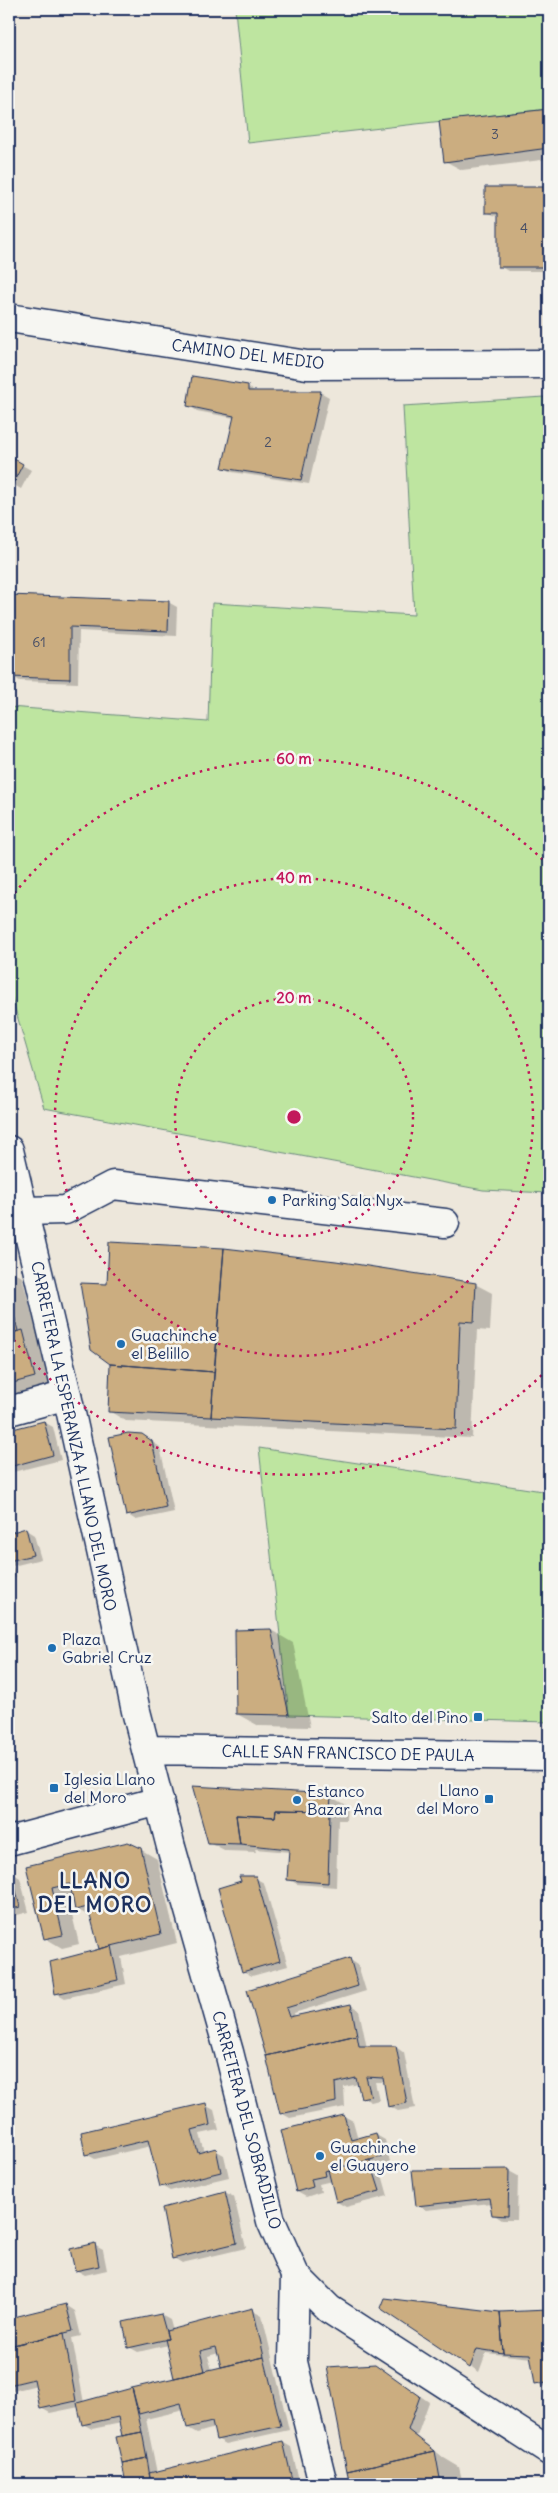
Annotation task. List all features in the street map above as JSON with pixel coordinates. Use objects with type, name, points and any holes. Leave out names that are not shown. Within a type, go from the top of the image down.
[{"type":"main road","name":"CAMINO DEL MEDIO","points":[[9,318],[307,365],[549,364]]},
{"type":"main road","name":"CARRETERA LA ESPERANZA A LLANO DEL MORO","points":[[9,1150],[67,1395],[124,1663],[146,1750]]},
{"type":"main road","points":[[24,1211],[65,1210],[113,1185],[445,1224]]},
{"type":"main road","points":[[9,1411],[67,1395]]},
{"type":"main road","name":"CALLE SAN FRANCISCO DE PAULA","points":[[146,1750],[549,1756]]},
{"type":"main road","name":"CARRETERA DEL SOBRADILLO","points":[[146,1750],[229,2052],[271,2221],[295,2275],[329,2309],[549,2452]]},
{"type":"main road","points":[[9,1841],[159,1801]]},
{"type":"main road","points":[[295,2275],[293,2362],[323,2484]]},
{"type":"green space","points":[[235,9],[549,9],[549,109],[248,143]]},
{"type":"green space","points":[[544,397],[549,414],[549,1193],[483,1190],[44,1108],[9,988],[9,707],[208,722],[212,603],[414,615],[403,406]]},
{"type":"green space","points":[[259,1448],[549,1492],[549,1722],[289,1715]]},
{"type":"building","points":[[549,109],[549,148],[444,162],[439,121]]},
{"type":"building","points":[[485,187],[549,187],[549,267],[498,267],[498,213],[485,213]]},
{"type":"building","points":[[192,376],[248,385],[248,391],[321,391],[301,480],[222,468],[234,416],[187,406]]},
{"type":"building","points":[[9,456],[23,464],[12,485],[9,483]]},
{"type":"building","points":[[9,595],[169,601],[168,631],[70,627],[70,679],[10,677]]},
{"type":"building","points":[[109,1242],[224,1248],[214,1372],[110,1364],[91,1350],[80,1283],[107,1284]]},
{"type":"building","points":[[224,1248],[336,1261],[476,1283],[474,1322],[460,1321],[456,1429],[211,1417]]},
{"type":"building","points":[[9,1295],[18,1331],[9,1334]]},
{"type":"building","points":[[23,1330],[35,1377],[9,1384],[9,1334]]},
{"type":"building","points":[[110,1364],[214,1372],[211,1417],[108,1412]]},
{"type":"building","points":[[44,1421],[53,1455],[9,1467],[9,1430]]},
{"type":"building","points":[[128,1433],[142,1434],[152,1441],[166,1507],[126,1516],[109,1437]]},
{"type":"building","points":[[26,1528],[33,1555],[9,1561],[9,1533]]},
{"type":"building","points":[[271,1629],[289,1715],[236,1714],[235,1630]]},
{"type":"building","points":[[192,1786],[331,1794],[330,1811],[276,1810],[275,1817],[236,1815],[240,1844],[208,1843]]},
{"type":"building","points":[[276,1810],[330,1811],[328,1883],[287,1880],[289,1849],[240,1844],[236,1815],[275,1817]]},
{"type":"building","points":[[128,1842],[141,1848],[161,1934],[99,1949],[88,1907],[75,1910],[70,1884],[52,1888],[63,1935],[44,1939],[26,1866]]},
{"type":"building","points":[[11,1871],[20,1907],[9,1910],[9,1872]]},
{"type":"building","points":[[239,1876],[256,1876],[280,1961],[242,1972],[218,1888],[241,1881]]},
{"type":"building","points":[[111,1946],[118,1980],[55,1994],[50,1962]]},
{"type":"building","points":[[350,1958],[358,1986],[286,2008],[289,2017],[351,2004],[357,2035],[266,2056],[247,1990]]},
{"type":"building","points":[[357,2035],[359,2046],[396,2046],[407,2103],[388,2107],[383,2078],[366,2077],[371,2096],[361,2098],[356,2078],[335,2083],[336,2102],[280,2114],[266,2056]]},
{"type":"building","points":[[206,2103],[210,2125],[192,2130],[198,2153],[216,2148],[221,2172],[160,2187],[148,2140],[85,2155],[81,2132]]},
{"type":"building","points":[[344,2115],[351,2140],[376,2133],[382,2157],[324,2171],[325,2176],[311,2179],[313,2187],[296,2192],[281,2130]]},
{"type":"building","points":[[370,2160],[380,2191],[336,2202],[328,2170]]},
{"type":"building","points":[[509,2169],[508,2216],[492,2215],[489,2198],[416,2206],[412,2170]]},
{"type":"building","points":[[225,2191],[237,2243],[172,2259],[162,2208]]},
{"type":"building","points":[[95,2243],[99,2266],[75,2271],[70,2249]]},
{"type":"building","points":[[384,2298],[500,2312],[503,2353],[477,2349],[470,2368],[380,2308]]},
{"type":"building","points":[[66,2304],[73,2331],[9,2346],[9,2318]]},
{"type":"building","points":[[253,2308],[264,2357],[221,2367],[216,2347],[200,2351],[205,2371],[174,2378],[165,2339],[168,2339],[166,2331]]},
{"type":"building","points":[[549,2310],[549,2409],[546,2382],[535,2384],[530,2354],[503,2353],[500,2312]]},
{"type":"building","points":[[161,2314],[168,2339],[128,2348],[123,2322]]},
{"type":"building","points":[[64,2333],[76,2401],[40,2409],[34,2379],[9,2385],[9,2346]]},
{"type":"building","points":[[264,2357],[281,2426],[216,2440],[212,2422],[187,2428],[181,2403],[139,2414],[132,2388]]},
{"type":"building","points":[[375,2364],[420,2396],[408,2430],[435,2451],[347,2471],[327,2367]]},
{"type":"building","points":[[132,2388],[142,2432],[122,2436],[118,2417],[82,2425],[77,2403]]},
{"type":"building","points":[[142,2432],[147,2458],[122,2463],[116,2437]]},
{"type":"building","points":[[283,2441],[293,2484],[250,2484],[249,2480],[232,2484],[151,2484],[149,2473]]},
{"type":"building","points":[[435,2451],[441,2484],[350,2484],[347,2471]]},
{"type":"building","points":[[147,2458],[151,2484],[126,2484],[122,2463]]},
{"type":"place","name":"Parking Sala Nyx","points":[[272,1200]]},
{"type":"place","name":"Guachinche el Belillo","points":[[121,1344]]},
{"type":"place","name":"Plaza Gabriel Cruz","points":[[52,1648]]},
{"type":"place","name":"Salto del Pino","points":[[478,1717]]},
{"type":"place","name":"Iglesia Llano del Moro","points":[[54,1788]]},
{"type":"place","name":"Llano del Moro","points":[[489,1799]]},
{"type":"place","name":"Estanco Bazar Ana","points":[[297,1800]]},
{"type":"place","name":"Guachinche el Guayero","points":[[320,2156]]},
{"type":"district","name":"LLANO DEL MORO","points":[[95,1893]]}]
